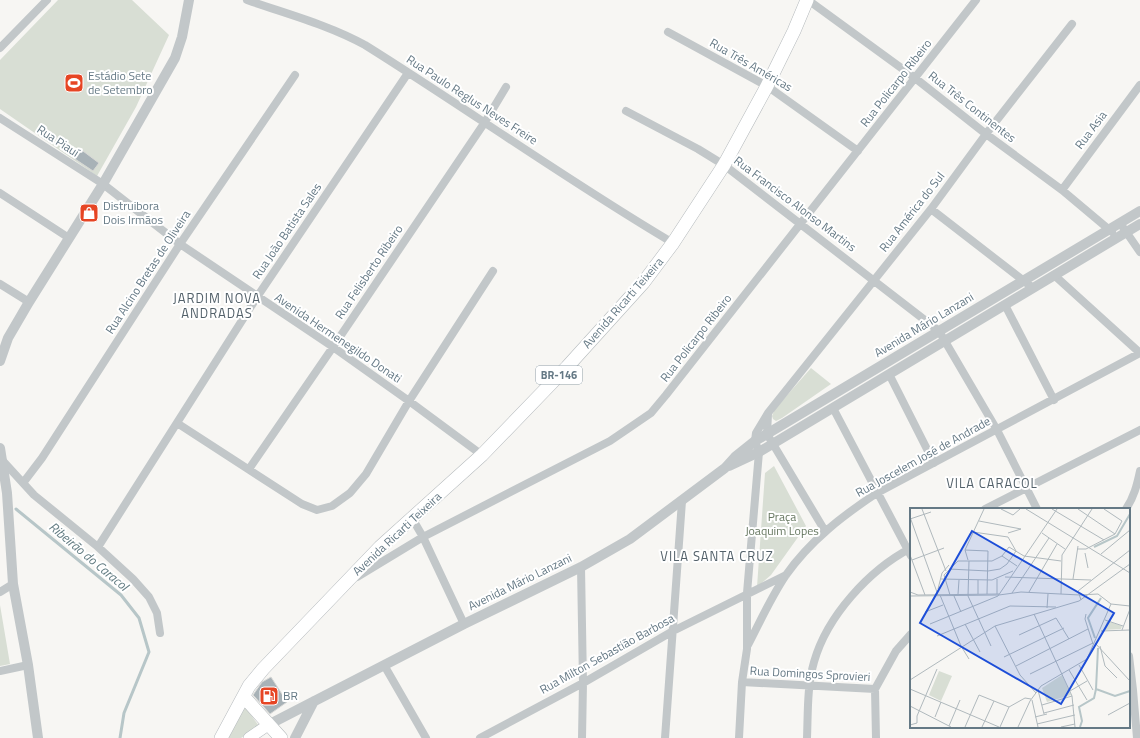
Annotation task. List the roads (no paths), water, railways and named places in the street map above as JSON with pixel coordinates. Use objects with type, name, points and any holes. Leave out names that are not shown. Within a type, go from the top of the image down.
[{"type":"main road","name":"Avenida Ricarti Teixeira","points":[[244,697],[249,686],[263,669],[380,547],[482,455],[609,322],[643,283],[673,243],[724,165],[768,86],[807,0]]},
{"type":"main road","points":[[244,697],[280,738]]},
{"type":"main road","name":"BR-146","points":[[221,738],[244,697]]},
{"type":"main road","points":[[249,738],[268,725]]},
{"type":"street","points":[[0,48],[47,0]]},
{"type":"street","name":"Rua Paulo Reglus Neves Freire","points":[[247,0],[348,36],[384,57],[485,122],[586,190],[673,243]]},
{"type":"street","name":"Rua Três Continentes","points":[[807,0],[915,78],[986,134],[1062,190],[1110,229],[1117,238]]},
{"type":"street","name":"Rua Policarpo Ribeiro","points":[[344,585],[423,537],[610,440],[650,413],[666,395],[801,224],[976,0]]},
{"type":"street","points":[[0,361],[8,338],[103,184],[175,58],[182,37],[188,1]]},
{"type":"street","name":"Rua América do Sul","points":[[755,441],[756,433],[768,413],[931,209],[986,134],[1072,24]]},
{"type":"street","name":"Rua Três Américas","points":[[668,32],[768,86],[858,151]]},
{"type":"street","name":"Rua João Batista Sales","points":[[98,546],[257,297],[408,73]]},
{"type":"street","name":"Rua Alcino Bretas de Oliveira","points":[[23,483],[42,458],[180,244],[295,75]]},
{"type":"street","name":"Rua Asia","points":[[1062,190],[1140,85]]},
{"type":"street","name":"Rua Felisberto Ribeiro","points":[[249,469],[485,122],[506,87]]},
{"type":"street","name":"Rua Francisco Alonso Martins","points":[[626,110],[698,149],[724,165],[940,331],[997,430],[1036,508]]},
{"type":"street","name":"Rua Piauí","points":[[0,118],[103,184]]},
{"type":"street","name":"Avenida Hermenegildo Donati","points":[[103,184],[180,244],[333,347],[482,455]]},
{"type":"street","points":[[0,193],[69,238]]},
{"type":"street","points":[[931,209],[1033,288]]},
{"type":"street","name":"Avenida Mário Lanzani","points":[[268,725],[384,664],[581,567],[630,539],[725,468],[735,457],[755,441],[1140,211]]},
{"type":"street","points":[[1120,223],[1140,252]]},
{"type":"street","name":"Avenida Mário Lanzani","points":[[725,468],[759,452],[1140,224]]},
{"type":"street","points":[[177,423],[302,504],[317,510],[332,506],[350,493],[366,474],[409,401],[493,270]]},
{"type":"street","points":[[1054,275],[1140,353]]},
{"type":"street","points":[[0,284],[29,302]]},
{"type":"street","points":[[1005,305],[1054,400]]},
{"type":"street","name":"Rua Joscelem José de Andrade","points":[[746,649],[767,607],[786,575],[802,554],[825,531],[852,510],[877,493],[1140,353]]},
{"type":"street","points":[[889,374],[934,463]]},
{"type":"street","points":[[807,738],[810,685],[814,662],[823,640],[841,609],[863,583],[893,559],[910,551],[877,493],[833,408]]},
{"type":"street","points":[[768,413],[767,434],[825,531]]},
{"type":"street","points":[[987,508],[1140,430]]},
{"type":"street","points":[[740,738],[742,682],[746,649],[747,593],[759,452],[755,441]]},
{"type":"street","points":[[0,448],[13,584],[28,665],[38,738]]},
{"type":"street","points":[[2,460],[34,495],[98,546],[133,579],[149,597],[157,614],[160,633]]},
{"type":"street","points":[[1127,508],[1137,488],[1140,471]]},
{"type":"street","points":[[665,738],[682,501]]},
{"type":"street","points":[[412,518],[423,537],[464,624]]},
{"type":"street","points":[[581,567],[583,683],[582,738]]},
{"type":"street","name":"Rua Milton Sebastião Barbosa","points":[[480,738],[583,683],[673,631],[786,575]]},
{"type":"street","points":[[0,592],[13,584]]},
{"type":"street","points":[[876,738],[875,689],[896,651],[910,635]]},
{"type":"street","points":[[384,664],[426,738]]},
{"type":"street","points":[[1130,664],[1133,690],[1135,737]]},
{"type":"street","points":[[0,671],[28,665]]},
{"type":"street","name":"Rua Domingos Sprovieri","points":[[742,682],[875,689]]},
{"type":"street","points":[[295,738],[314,701]]},
{"type":"waterway","name":"Ribeirão do Caracol","points":[[16,509],[121,595],[139,618],[149,652],[124,713],[120,738]]},
{"type":"place","name":"Estádio Sete de Setembro","points":[[74,83]]},
{"type":"place","name":"Distruibora Dois Irmãos","points":[[89,213]]},
{"type":"place","name":"BR","points":[[269,696]]},
{"type":"district","name":"JARDIM NOVA ANDRADAS","points":[[217,306]]},
{"type":"district","name":"VILA CARACOL","points":[[992,483]]},
{"type":"district","name":"VILA SANTA CRUZ","points":[[717,556]]},
{"type":"park label","name":"Praça Joaquim Lopes","points":[[782,524]]}]
